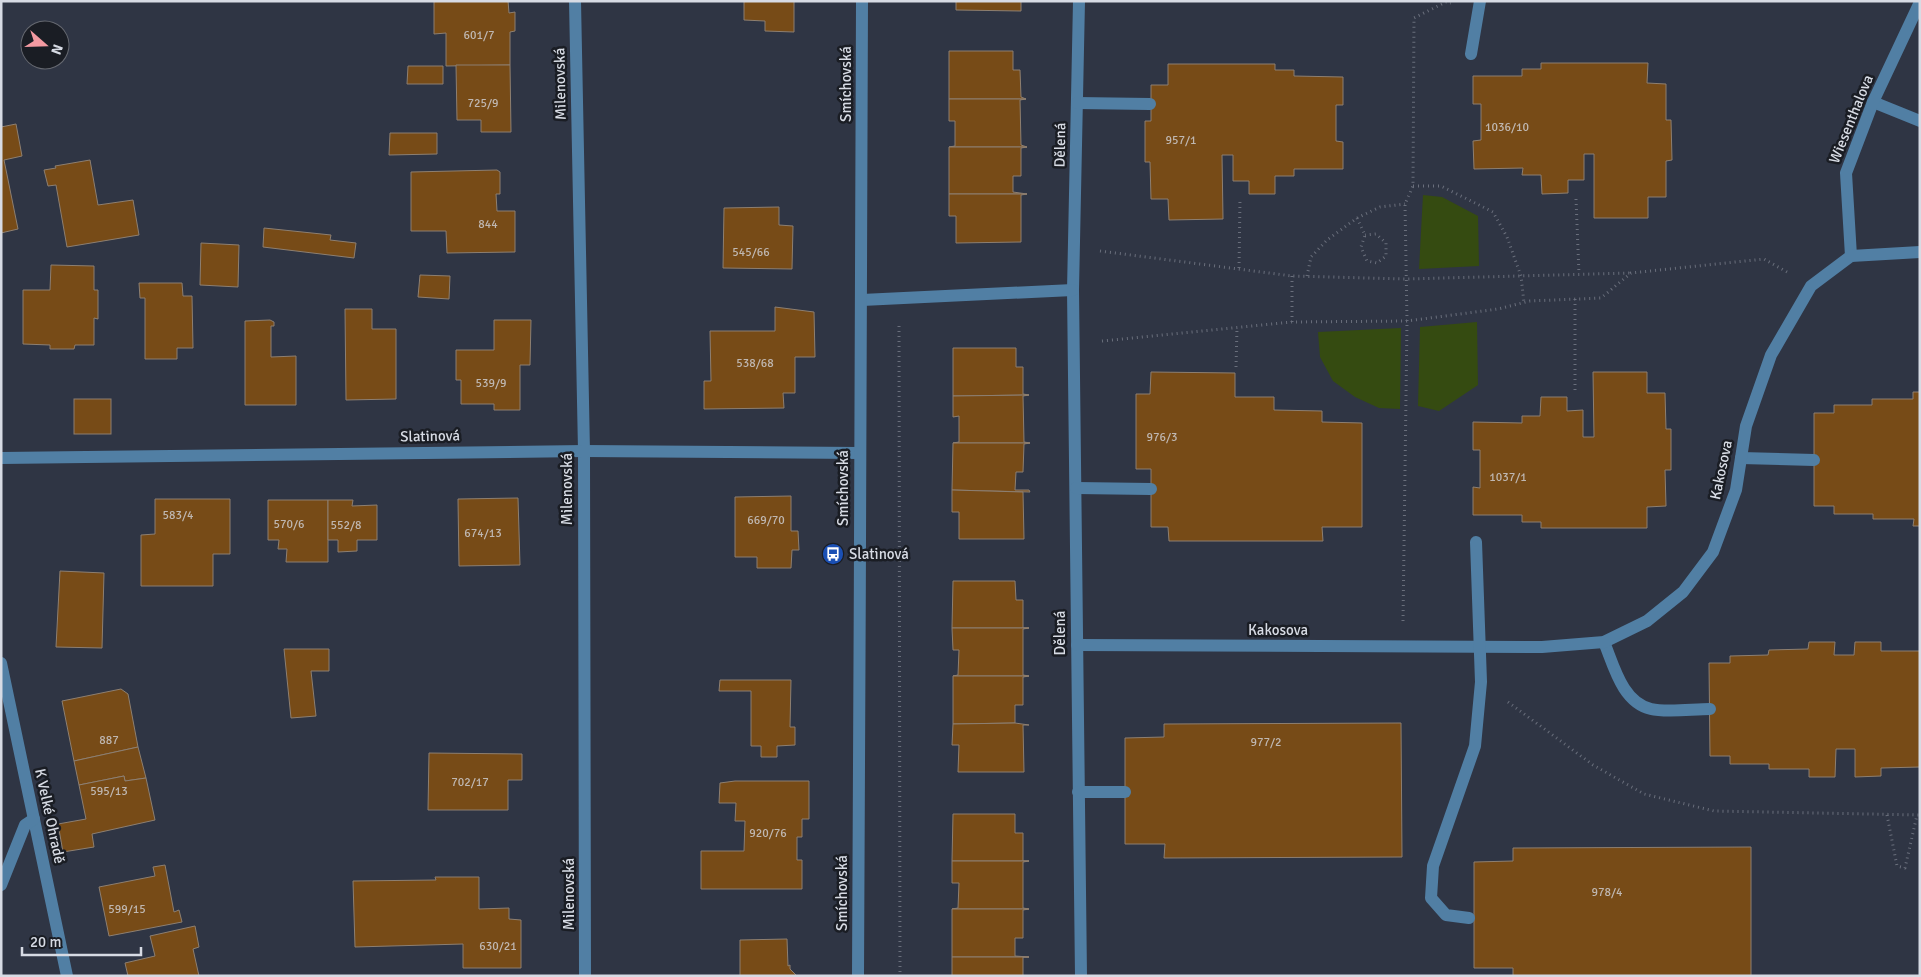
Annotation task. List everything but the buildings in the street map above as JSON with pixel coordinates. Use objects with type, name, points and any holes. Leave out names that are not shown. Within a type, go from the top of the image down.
[{"type":"street","name":"Milenovská","points":[[575,1],[584,451],[585,976]]},
{"type":"street","name":"Smíchovská","points":[[858,976],[862,1]]},
{"type":"street","name":"Dělená","points":[[1079,1],[1074,343],[1081,976]]},
{"type":"street","name":"Wiesenthalova","points":[[1851,256],[1846,173],[1873,102],[1920,2]]},
{"type":"street","points":[[1471,54],[1479,6]]},
{"type":"street","points":[[1873,102],[1920,121]]},
{"type":"street","points":[[1077,103],[1150,104]]},
{"type":"street","points":[[1851,256],[1920,252]]},
{"type":"street","name":"Kakosova","points":[[1077,645],[1542,647],[1604,642],[1647,621],[1683,592],[1713,552],[1736,490],[1746,426],[1771,355],[1812,286],[1851,256]]},
{"type":"street","points":[[862,300],[1074,290]]},
{"type":"street","name":"Slatinová","points":[[1,458],[584,451],[860,453]]},
{"type":"street","points":[[1741,458],[1814,460]]},
{"type":"street","points":[[1076,488],[1151,488]]},
{"type":"street","points":[[1469,918],[1446,915],[1431,898],[1432,866],[1475,746],[1481,682],[1478,647],[1476,542]]},
{"type":"street","points":[[1604,642],[1621,683],[1637,704],[1652,710],[1710,709]]},
{"type":"street","name":"K Velké Ohradě","points":[[1,663],[67,976]]},
{"type":"street","points":[[1078,792],[1125,792]]},
{"type":"street","points":[[1,885],[25,825],[34,819]]},
{"type":"path","points":[[1403,646],[1407,321],[1405,204],[1413,186],[1414,18],[1446,2],[1479,6]]},
{"type":"path","points":[[1413,186],[1441,186],[1493,212],[1507,237],[1522,276],[1524,303]]},
{"type":"path","points":[[1239,268],[1240,199]]},
{"type":"path","points":[[1576,199],[1579,274]]},
{"type":"path","points":[[1307,276],[1311,257],[1327,240],[1356,218],[1380,207],[1405,204]]},
{"type":"path","points":[[1356,218],[1365,235],[1362,247],[1367,261],[1377,263],[1386,256],[1386,243],[1376,234],[1365,235]]},
{"type":"path","points":[[1074,248],[1292,276],[1406,279],[1631,274],[1764,259],[1812,286]]},
{"type":"path","points":[[1074,343],[1292,322],[1407,321],[1498,309],[1524,303],[1601,298],[1631,274]]},
{"type":"path","points":[[1292,276],[1292,322]]},
{"type":"path","points":[[899,298],[900,976]]},
{"type":"path","points":[[1575,299],[1575,394]]},
{"type":"path","points":[[1236,367],[1237,328]]},
{"type":"path","points":[[1481,682],[1593,766],[1644,794],[1714,811],[1886,814],[1919,815],[1904,868],[1897,866],[1886,814]]},
{"type":"green space","points":[[1423,195],[1442,197],[1478,216],[1479,266],[1419,269]]},
{"type":"green space","points":[[1477,322],[1478,385],[1439,411],[1418,406],[1420,327]]},
{"type":"green space","points":[[1401,328],[1400,409],[1379,408],[1355,397],[1333,381],[1320,357],[1318,332]]},
{"type":"place","name":"Slatinová","points":[[833,554]]}]
